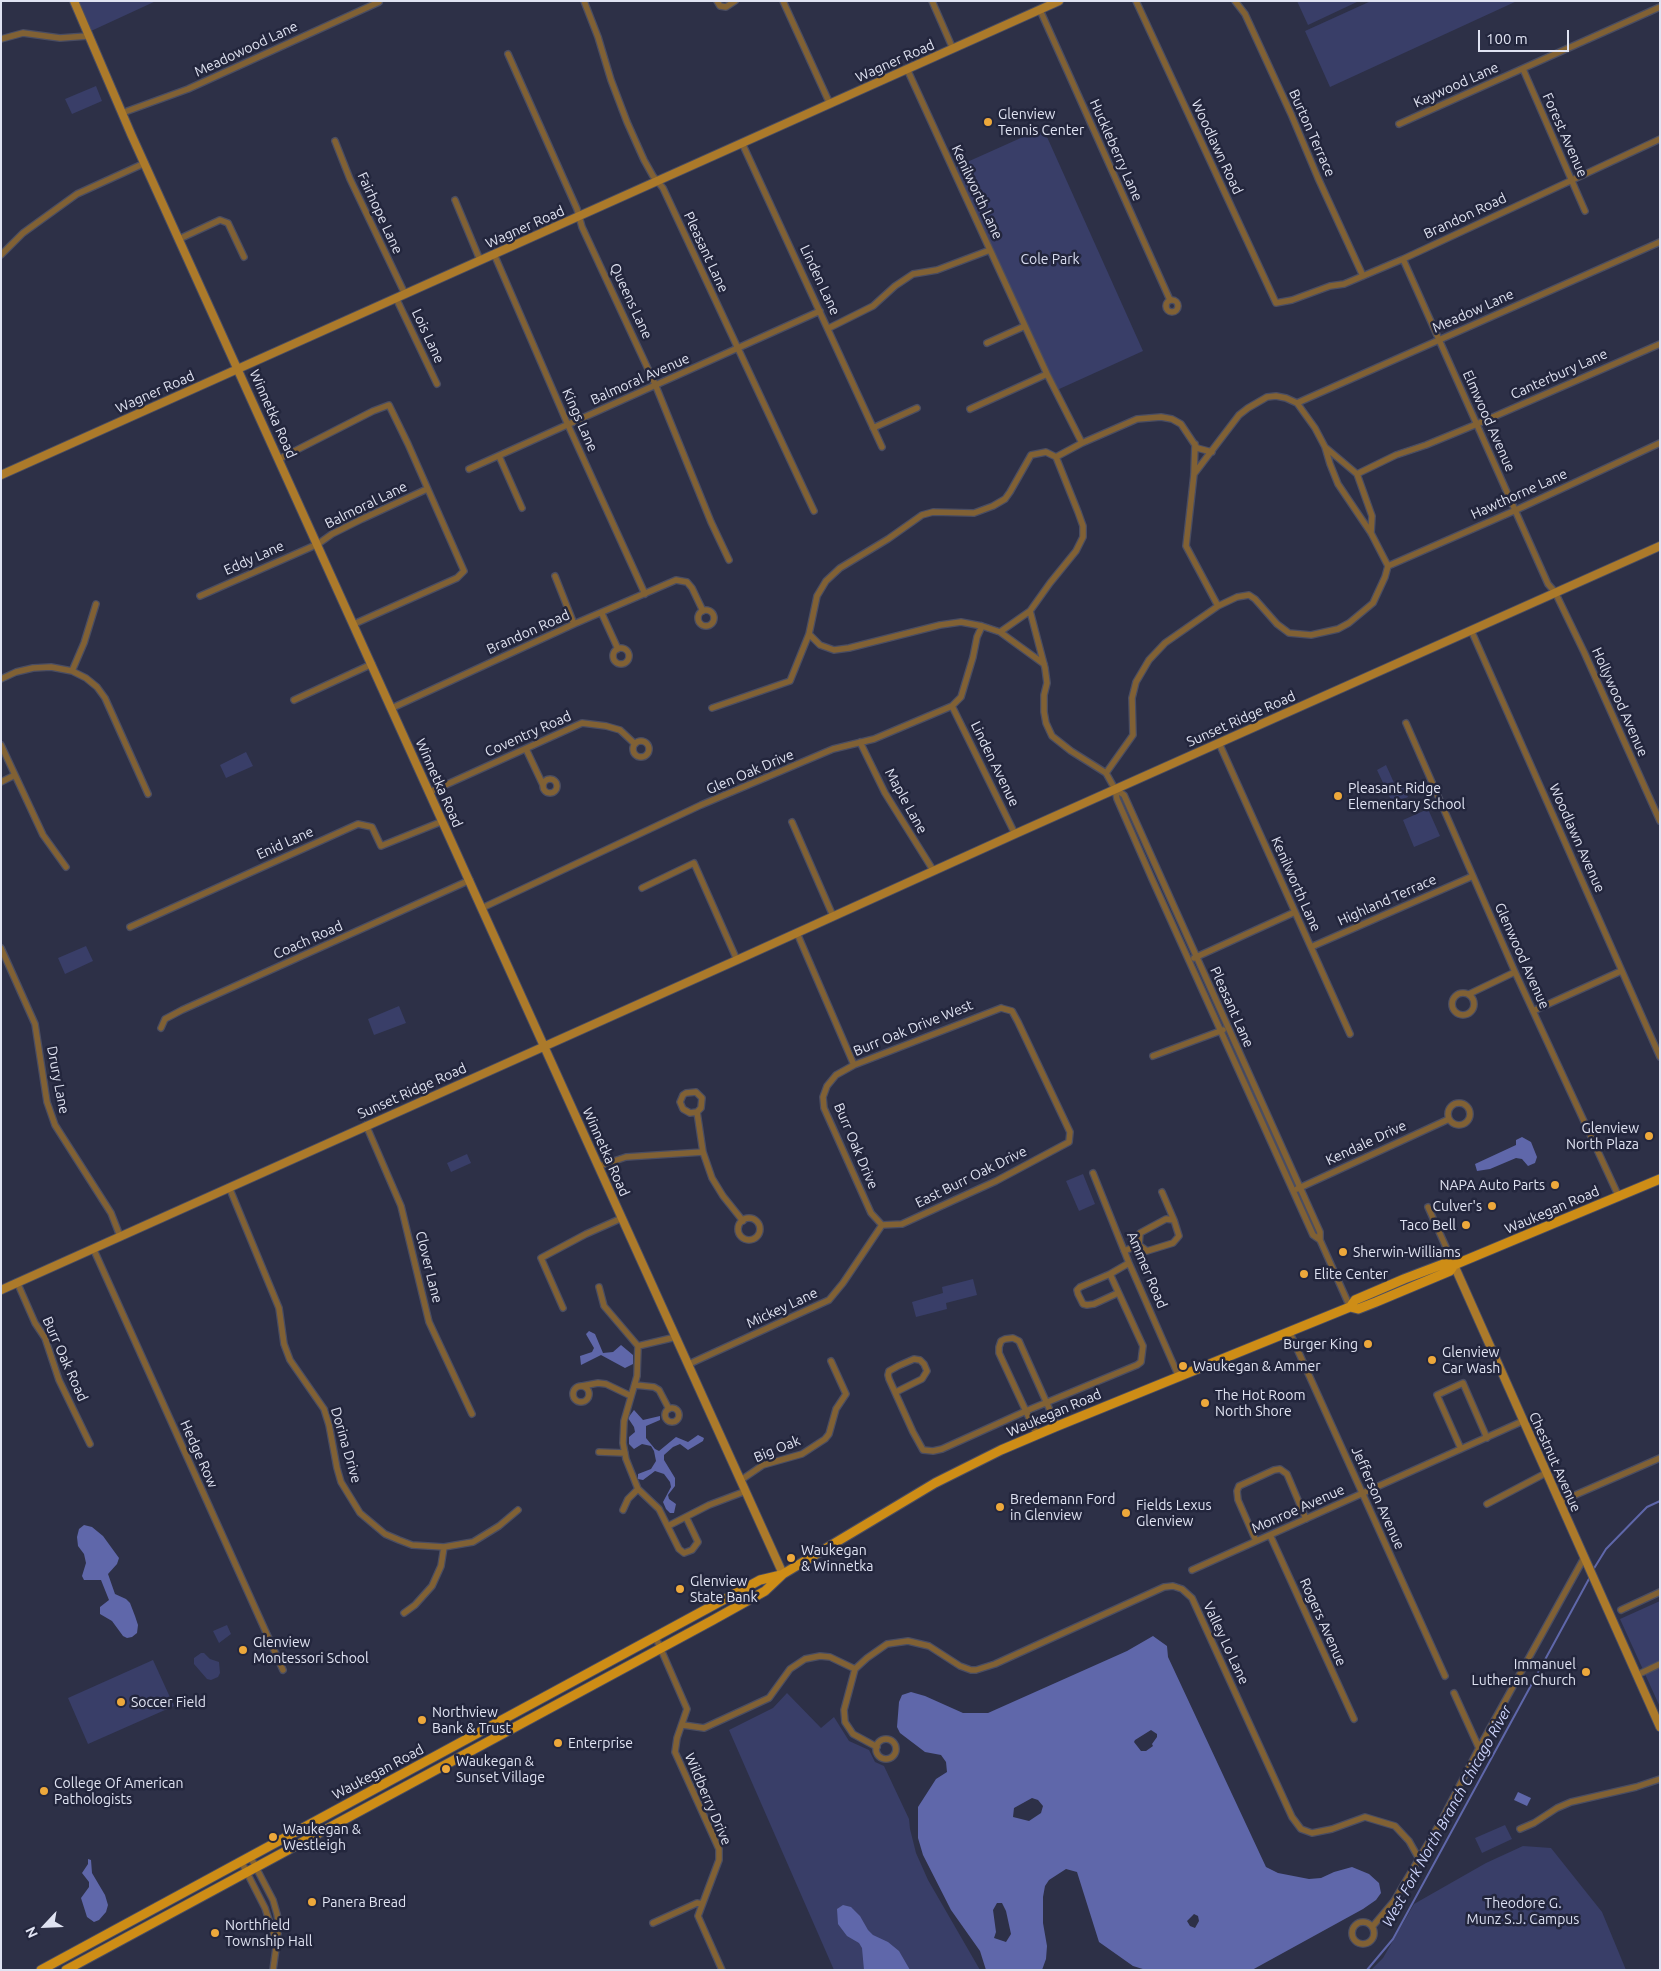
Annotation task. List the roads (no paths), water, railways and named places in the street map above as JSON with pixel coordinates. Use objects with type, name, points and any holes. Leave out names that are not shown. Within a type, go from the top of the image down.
[{"type":"main road","name":"Waukegan Road","points":[[66,1970],[661,1649],[764,1591],[783,1574],[935,1482],[1057,1426],[1350,1307],[1355,1300],[1431,1268],[1446,1263],[1454,1265],[1660,1179]]},
{"type":"main road","name":"Waukegan Road","points":[[41,1970],[760,1580],[783,1574]]},
{"type":"main road","points":[[375,1789],[380,1800]]},
{"type":"street","name":"Winnetka Road","points":[[74,1],[144,164],[318,544],[783,1574]]},
{"type":"street","name":"Pleasant Lane","points":[[584,1],[598,36],[613,86],[644,160],[663,188],[737,350],[814,511]]},
{"type":"street","points":[[718,1],[720,6],[726,7],[735,1]]},
{"type":"street","points":[[782,1],[830,104]]},
{"type":"street","points":[[932,1],[953,49]]},
{"type":"street","name":"Wagner Road","points":[[1,475],[1059,1]]},
{"type":"street","name":"Woodlawn Road","points":[[1136,1],[1276,303]]},
{"type":"street","name":"Burton Terrace","points":[[1235,1],[1245,14],[1363,276]]},
{"type":"street","name":"Meadowood Lane","points":[[122,113],[188,89],[379,2]]},
{"type":"street","name":"Kaywood Lane","points":[[1399,124],[1660,7]]},
{"type":"street","name":"Huckleberry Lane","points":[[1040,10],[1170,300]]},
{"type":"street","points":[[1,39],[23,33],[60,38],[88,36]]},
{"type":"street","name":"Queens Lane","points":[[508,54],[655,384],[711,522],[729,560]]},
{"type":"street","name":"Kenilworth Lane","points":[[907,69],[1047,374],[1082,443]]},
{"type":"street","name":"Forest Avenue","points":[[1523,69],[1585,211]]},
{"type":"street","name":"Brandon Road","points":[[1276,303],[1292,300],[1330,286],[1344,284],[1403,259],[1660,139]]},
{"type":"street","name":"Fairhope Lane","points":[[335,141],[350,179],[405,294]]},
{"type":"street","name":"Linden Lane","points":[[742,143],[829,328],[882,447]]},
{"type":"street","points":[[1,255],[23,232],[77,194],[144,164]]},
{"type":"street","points":[[455,200],[480,260]]},
{"type":"street","points":[[179,239],[220,220],[228,223],[244,257]]},
{"type":"street","name":"Meadow Lane","points":[[1298,403],[1660,242]]},
{"type":"street","points":[[829,328],[873,306],[895,286],[914,274],[937,270],[990,250]]},
{"type":"street","name":"Kings Lane","points":[[494,254],[568,425],[645,594]]},
{"type":"street","name":"Elmwood Avenue","points":[[1403,259],[1548,584],[1556,592]]},
{"type":"street","name":"Lois Lane","points":[[396,298],[437,384]]},
{"type":"street","name":"Balmoral Avenue","points":[[469,469],[820,311]]},
{"type":"street","points":[[988,343],[1025,326]]},
{"type":"street","name":"Canterbury Lane","points":[[1358,474],[1396,455],[1477,424],[1660,344]]},
{"type":"street","points":[[970,409],[1047,374]]},
{"type":"street","points":[[1106,773],[1133,735],[1134,690],[1136,682],[1149,660],[1165,643],[1218,606],[1238,597],[1249,595],[1255,599],[1277,624],[1289,633],[1311,635],[1326,633],[1349,623],[1373,602],[1386,577],[1388,566],[1371,533],[1338,484],[1325,447],[1298,403],[1276,396],[1267,397],[1257,402],[1240,414],[1194,474]]},
{"type":"street","points":[[279,458],[373,411],[389,405],[427,489],[464,571],[457,578],[354,624]]},
{"type":"street","points":[[873,428],[917,408]]},
{"type":"street","points":[[1056,457],[1082,443],[1137,420],[1161,417],[1172,419],[1181,424],[1200,450],[1212,452]]},
{"type":"street","name":"Hawthorne Lane","points":[[1388,566],[1516,510],[1660,442]]},
{"type":"street","points":[[1195,444],[1194,474],[1186,546],[1218,606]]},
{"type":"street","points":[[1325,447],[1358,474],[1372,516],[1371,533]]},
{"type":"street","points":[[712,708],[790,680],[809,634],[817,596],[826,581],[840,568],[888,540],[922,515],[933,512],[974,513],[993,506],[1005,499],[1031,455],[1046,452],[1056,457],[1083,526],[1083,536],[1076,551],[1030,611],[1000,632]]},
{"type":"street","points":[[500,456],[522,508]]},
{"type":"street","name":"Balmoral Lane","points":[[318,544],[332,534],[427,489]]},
{"type":"street","name":"Eddy Lane","points":[[200,596],[318,544]]},
{"type":"street","name":"Sunset Ridge Road","points":[[1,1290],[797,933],[933,870],[1660,546]]},
{"type":"street","points":[[555,576],[574,624]]},
{"type":"street","name":"Brandon Road","points":[[392,708],[574,624],[602,614],[676,580],[687,582],[703,611]]},
{"type":"street","name":"Hollywood Avenue","points":[[1556,592],[1660,821]]},
{"type":"street","points":[[72,671],[84,643],[96,604]]},
{"type":"street","name":"Pleasant Lane","points":[[1030,611],[1045,664],[1047,683],[1044,696],[1044,712],[1046,723],[1052,736],[1071,751],[1106,773],[1115,789],[1126,821],[1160,898],[1313,1235],[1320,1240]]},
{"type":"street","points":[[602,614],[618,649]]},
{"type":"street","points":[[809,634],[820,645],[834,650],[940,625],[961,622],[1000,632],[1045,664]]},
{"type":"street","points":[[952,706],[961,697],[977,637],[982,626]]},
{"type":"street","name":"Woodlawn Avenue","points":[[1471,630],[1660,1057]]},
{"type":"street","points":[[294,700],[372,664]]},
{"type":"street","points":[[1,679],[16,672],[33,668],[51,667],[72,671],[86,678],[105,698],[148,794]]},
{"type":"street","name":"Glen Oak Drive","points":[[482,908],[702,805],[833,749],[874,739],[952,706]]},
{"type":"street","name":"Linden Avenue","points":[[952,706],[1014,834]]},
{"type":"street","name":"Glenwood Avenue","points":[[1406,723],[1532,1011],[1618,1197]]},
{"type":"street","name":"Coventry Road","points":[[430,792],[582,724],[606,726],[620,730],[635,744]]},
{"type":"street","name":"Maple Lane","points":[[860,742],[885,793],[933,870]]},
{"type":"street","name":"Kenilworth Lane","points":[[1219,743],[1350,1034]]},
{"type":"street","points":[[1,745],[43,835],[66,867]]},
{"type":"street","points":[[526,749],[543,784]]},
{"type":"street","points":[[1,782],[15,775]]},
{"type":"street","name":"Pleasant Lane","points":[[1115,789],[1124,795],[1320,1232],[1320,1240],[1350,1307]]},
{"type":"street","points":[[1126,821],[1134,818]]},
{"type":"street","name":"Enid Lane","points":[[130,927],[358,824],[372,827],[381,846],[443,821]]},
{"type":"street","points":[[792,822],[833,916]]},
{"type":"street","points":[[1136,843],[1144,840]]},
{"type":"street","points":[[642,888],[694,863],[737,960]]},
{"type":"street","name":"Highland Terrace","points":[[1311,948],[1473,876]]},
{"type":"street","name":"Coach Road","points":[[161,1028],[165,1019],[182,1010],[470,880]]},
{"type":"street","points":[[1160,898],[1168,894]]},
{"type":"street","points":[[1164,905],[1171,902]]},
{"type":"street","points":[[1189,960],[1295,912]]},
{"type":"street","points":[[797,933],[854,1065]]},
{"type":"street","name":"Drury Lane","points":[[1,948],[35,1024],[47,1102],[54,1125],[111,1213],[120,1236]]},
{"type":"street","points":[[1532,1011],[1621,971]]},
{"type":"street","points":[[1469,994],[1515,972]]},
{"type":"street","name":"Burr Oak Drive West","points":[[836,1075],[854,1065],[1001,1008],[1012,1011],[1070,1132],[1069,1142]]},
{"type":"street","points":[[1154,1056],[1228,1028]]},
{"type":"street","points":[[1231,1052],[1237,1049]]},
{"type":"street","name":"Burr Oak Drive","points":[[836,1075],[826,1086],[823,1097],[824,1108],[871,1213],[882,1224]]},
{"type":"street","points":[[697,1112],[703,1152],[712,1178],[722,1196],[743,1221]]},
{"type":"street","name":"Kendale Drive","points":[[1293,1190],[1449,1119]]},
{"type":"street","name":"Clover Lane","points":[[366,1125],[401,1206],[429,1322],[472,1414]]},
{"type":"street","name":"East Burr Oak Drive","points":[[882,1224],[902,1224],[996,1181],[1069,1142]]},
{"type":"street","points":[[599,1166],[626,1157],[703,1152]]},
{"type":"street","name":"Ammer Road","points":[[1093,1173],[1129,1263],[1180,1377]]},
{"type":"street","name":"Dorina Drive","points":[[229,1187],[280,1308],[284,1344],[290,1360],[324,1409],[331,1431],[341,1482],[350,1499],[365,1518],[385,1534],[412,1545],[444,1547],[473,1542],[500,1526],[518,1510]]},
{"type":"street","points":[[1138,1245],[1147,1251],[1172,1243],[1178,1236],[1174,1220],[1162,1192]]},
{"type":"street","name":"Chestnut Avenue","points":[[1428,1207],[1636,1675],[1658,1716],[1660,1727]]},
{"type":"street","points":[[563,1308],[541,1258],[586,1234],[622,1218]]},
{"type":"street","points":[[1138,1245],[1140,1233],[1166,1219],[1174,1220]]},
{"type":"street","name":"Mickey Lane","points":[[688,1364],[830,1300],[882,1224]]},
{"type":"street","points":[[1124,1251],[1138,1245]]},
{"type":"street","name":"Hedge Row","points":[[93,1248],[283,1670]]},
{"type":"street","points":[[1118,1293],[1094,1304],[1087,1305],[1083,1304],[1077,1290],[1129,1263]]},
{"type":"street","points":[[896,1392],[922,1379],[927,1371],[920,1360],[914,1359],[889,1372],[889,1379],[913,1432],[926,1452],[942,1449],[1026,1411],[1137,1365],[1141,1362],[1143,1346],[1110,1274]]},
{"type":"street","name":"Burr Oak Road","points":[[17,1282],[35,1324],[45,1338],[59,1380],[90,1444]]},
{"type":"street","points":[[599,1287],[604,1306],[638,1346],[637,1376],[624,1421],[623,1443],[625,1453],[638,1489],[659,1509],[679,1549],[684,1553],[692,1550],[698,1542],[686,1517]]},
{"type":"street","name":"Jefferson Avenue","points":[[1289,1331],[1445,1676]]},
{"type":"street","points":[[638,1346],[676,1338]]},
{"type":"street","points":[[1037,1435],[999,1353],[998,1347],[1001,1341],[1005,1339],[1013,1338],[1019,1341],[1057,1426]]},
{"type":"street","name":"Big Oak","points":[[741,1480],[763,1465],[802,1454],[825,1439],[829,1434],[836,1409],[846,1394],[831,1361]]},
{"type":"street","points":[[582,1386],[598,1383],[606,1384],[631,1396]]},
{"type":"street","points":[[1461,1449],[1437,1395],[1463,1383],[1487,1438]]},
{"type":"street","points":[[635,1385],[654,1387],[659,1390],[669,1409]]},
{"type":"street","name":"Monroe Avenue","points":[[1192,1570],[1523,1421]]},
{"type":"street","points":[[599,1452],[625,1453]]},
{"type":"street","points":[[1559,1502],[1660,1458]]},
{"type":"street","points":[[1256,1541],[1238,1500],[1237,1491],[1239,1486],[1274,1470],[1280,1469],[1287,1474],[1306,1519]]},
{"type":"street","points":[[1487,1504],[1546,1474]]},
{"type":"street","points":[[623,1510],[628,1499],[638,1489]]},
{"type":"street","points":[[668,1526],[709,1505],[746,1491]]},
{"type":"street","name":"Rogers Avenue","points":[[1270,1535],[1354,1719]]},
{"type":"street","points":[[404,1613],[415,1605],[432,1586],[441,1566],[444,1547]]},
{"type":"street","points":[[1372,1927],[1394,1901],[1440,1823],[1479,1748],[1586,1562]]},
{"type":"street","name":"Valley Lo Lane","points":[[856,1669],[867,1658],[887,1644],[908,1641],[930,1646],[960,1666],[976,1670],[995,1664],[1164,1587],[1173,1586],[1182,1589],[1192,1598],[1292,1816],[1301,1829],[1312,1833],[1365,1817],[1395,1826],[1409,1841],[1418,1858]]},
{"type":"street","points":[[1621,1610],[1660,1592]]},
{"type":"street","name":"Wildberry Drive","points":[[656,1638],[687,1709],[677,1738],[675,1752],[719,1852],[719,1860],[699,1912],[700,1920],[722,1970]]},
{"type":"street","points":[[683,1725],[704,1728],[769,1698],[790,1669],[805,1659],[820,1656],[830,1657],[856,1669],[844,1710],[845,1722],[853,1734],[877,1747]]},
{"type":"street","points":[[1636,1675],[1660,1664]]},
{"type":"street","points":[[1454,1693],[1479,1748]]},
{"type":"street","points":[[1520,1828],[1534,1823],[1571,1802],[1636,1787],[1660,1779]]},
{"type":"street","points":[[250,1856],[273,1900],[280,1926],[273,1970]]},
{"type":"street","points":[[241,1861],[265,1908],[277,1943]]},
{"type":"street","points":[[653,1923],[697,1902],[702,1904]]},
{"type":"waterway","name":"West Fork North Branch Chicago River","points":[[1593,1570],[1606,1549],[1647,1507],[1660,1501]]},
{"type":"waterway","name":"West Fork North Branch Chicago River","points":[[1367,1970],[1393,1939],[1590,1577]]},
{"type":"place","name":"Glenview Tennis Center","points":[[988,122]]},
{"type":"place","name":"Pleasant Ridge Elementary School","points":[[1338,796]]},
{"type":"place","name":"Glenview North Plaza","points":[[1649,1136]]},
{"type":"place","name":"NAPA Auto Parts","points":[[1555,1185]]},
{"type":"place","name":"Culver's","points":[[1492,1206]]},
{"type":"place","name":"Taco Bell","points":[[1466,1225]]},
{"type":"place","name":"Sherwin-Williams","points":[[1343,1252]]},
{"type":"place","name":"Elite Center","points":[[1304,1274]]},
{"type":"place","name":"Burger King","points":[[1368,1344]]},
{"type":"place","name":"Glenview Car Wash","points":[[1432,1360]]},
{"type":"place","name":"Waukegan & Ammer","points":[[1183,1366]]},
{"type":"place","name":"The Hot Room North Shore","points":[[1205,1403]]},
{"type":"place","name":"Bredemann Ford in Glenview","points":[[1000,1507]]},
{"type":"place","name":"Fields Lexus Glenview","points":[[1126,1513]]},
{"type":"place","name":"Waukegan & Winnetka","points":[[791,1558]]},
{"type":"place","name":"Glenview State Bank","points":[[680,1589]]},
{"type":"place","name":"Glenview Montessori School","points":[[243,1650]]},
{"type":"place","name":"Immanuel Lutheran Church","points":[[1586,1672]]},
{"type":"place","name":"Soccer Field","points":[[121,1702]]},
{"type":"place","name":"Northview Bank & Trust","points":[[422,1720]]},
{"type":"place","name":"Enterprise","points":[[558,1743]]},
{"type":"place","name":"Waukegan & Sunset Village","points":[[446,1769]]},
{"type":"place","name":"College Of American Pathologists","points":[[44,1791]]},
{"type":"place","name":"Waukegan & Westleigh","points":[[273,1837]]},
{"type":"place","name":"Panera Bread","points":[[312,1902]]},
{"type":"place","name":"Northfield Township Hall","points":[[215,1933]]},
{"type":"park label","name":"Cole Park","points":[[1050,259]]},
{"type":"park label","name":"Theodore G. Munz S.J. Campus","points":[[1523,1912]]}]
